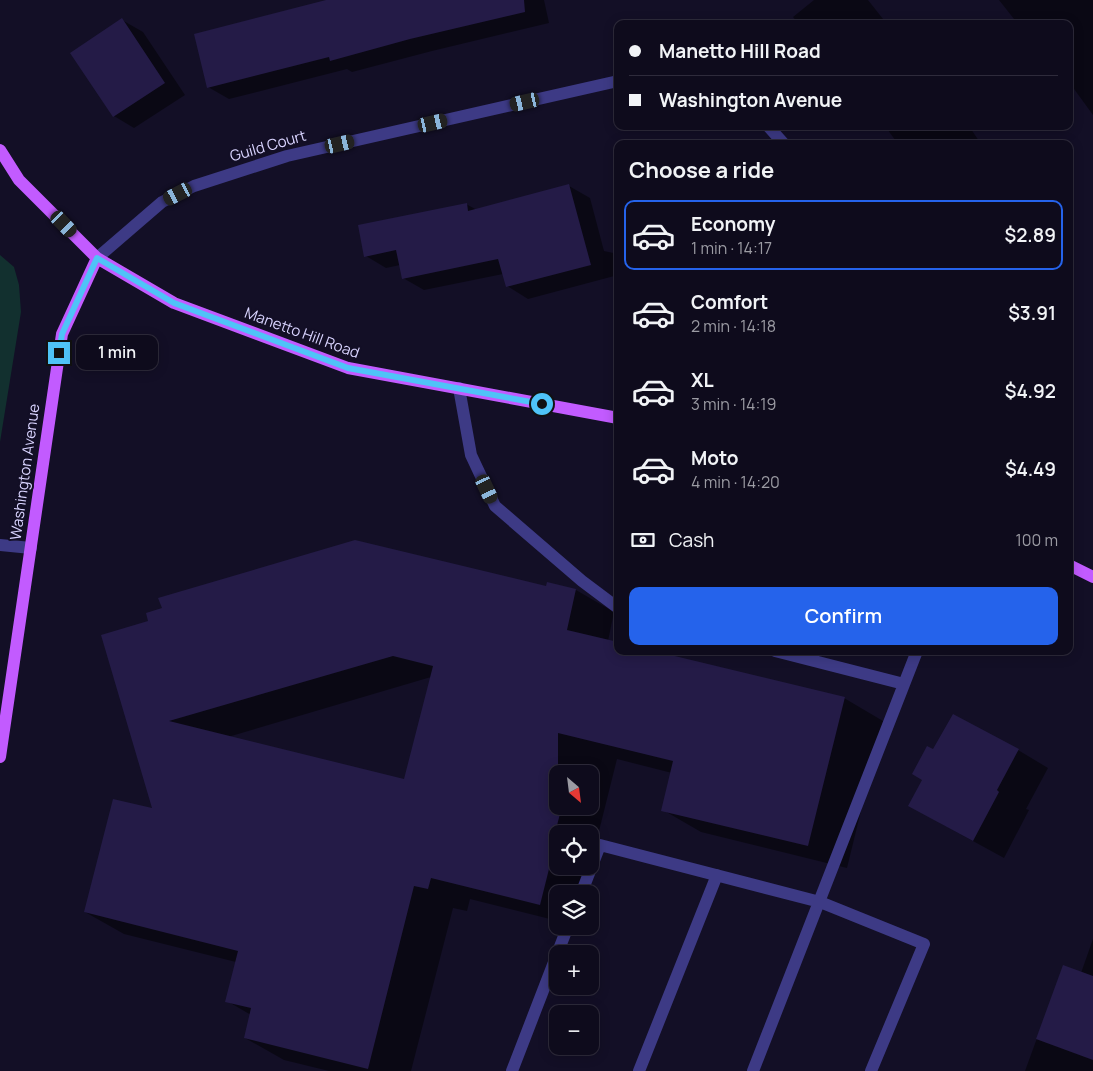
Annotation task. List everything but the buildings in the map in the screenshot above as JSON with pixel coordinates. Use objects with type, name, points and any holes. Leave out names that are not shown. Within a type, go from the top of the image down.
[{"type":"main road","name":"Manetto Hill Road","points":[[0,150],[19,180],[97,258],[174,303],[348,368],[614,417]]},
{"type":"main road","name":"Manetto Hill Road","points":[[0,169],[19,180]]},
{"type":"main road","name":"Washington Avenue","points":[[0,757],[62,334],[97,258]]},
{"type":"main road","points":[[1073,567],[1093,577]]},
{"type":"street","name":"Guild Court","points":[[97,258],[162,202],[202,183],[287,156],[614,82]]},
{"type":"street","points":[[772,130],[780,140]]},
{"type":"street","points":[[459,388],[471,455],[495,506],[582,581],[614,605]]},
{"type":"street","points":[[0,544],[30,548]]},
{"type":"street","points":[[791,655],[904,684]]},
{"type":"street","points":[[753,1071],[915,655]]},
{"type":"street","points":[[584,885],[600,845],[820,902],[924,944],[871,1071]]},
{"type":"street","points":[[639,1071],[717,876]]},
{"type":"street","points":[[512,1071],[565,935]]},
{"type":"green space","points":[[0,255],[14,267],[19,285],[21,312],[0,442]]},
{"type":"route","points":[[59,353],[62,334],[97,258],[174,303],[348,368],[542,404]]}]
